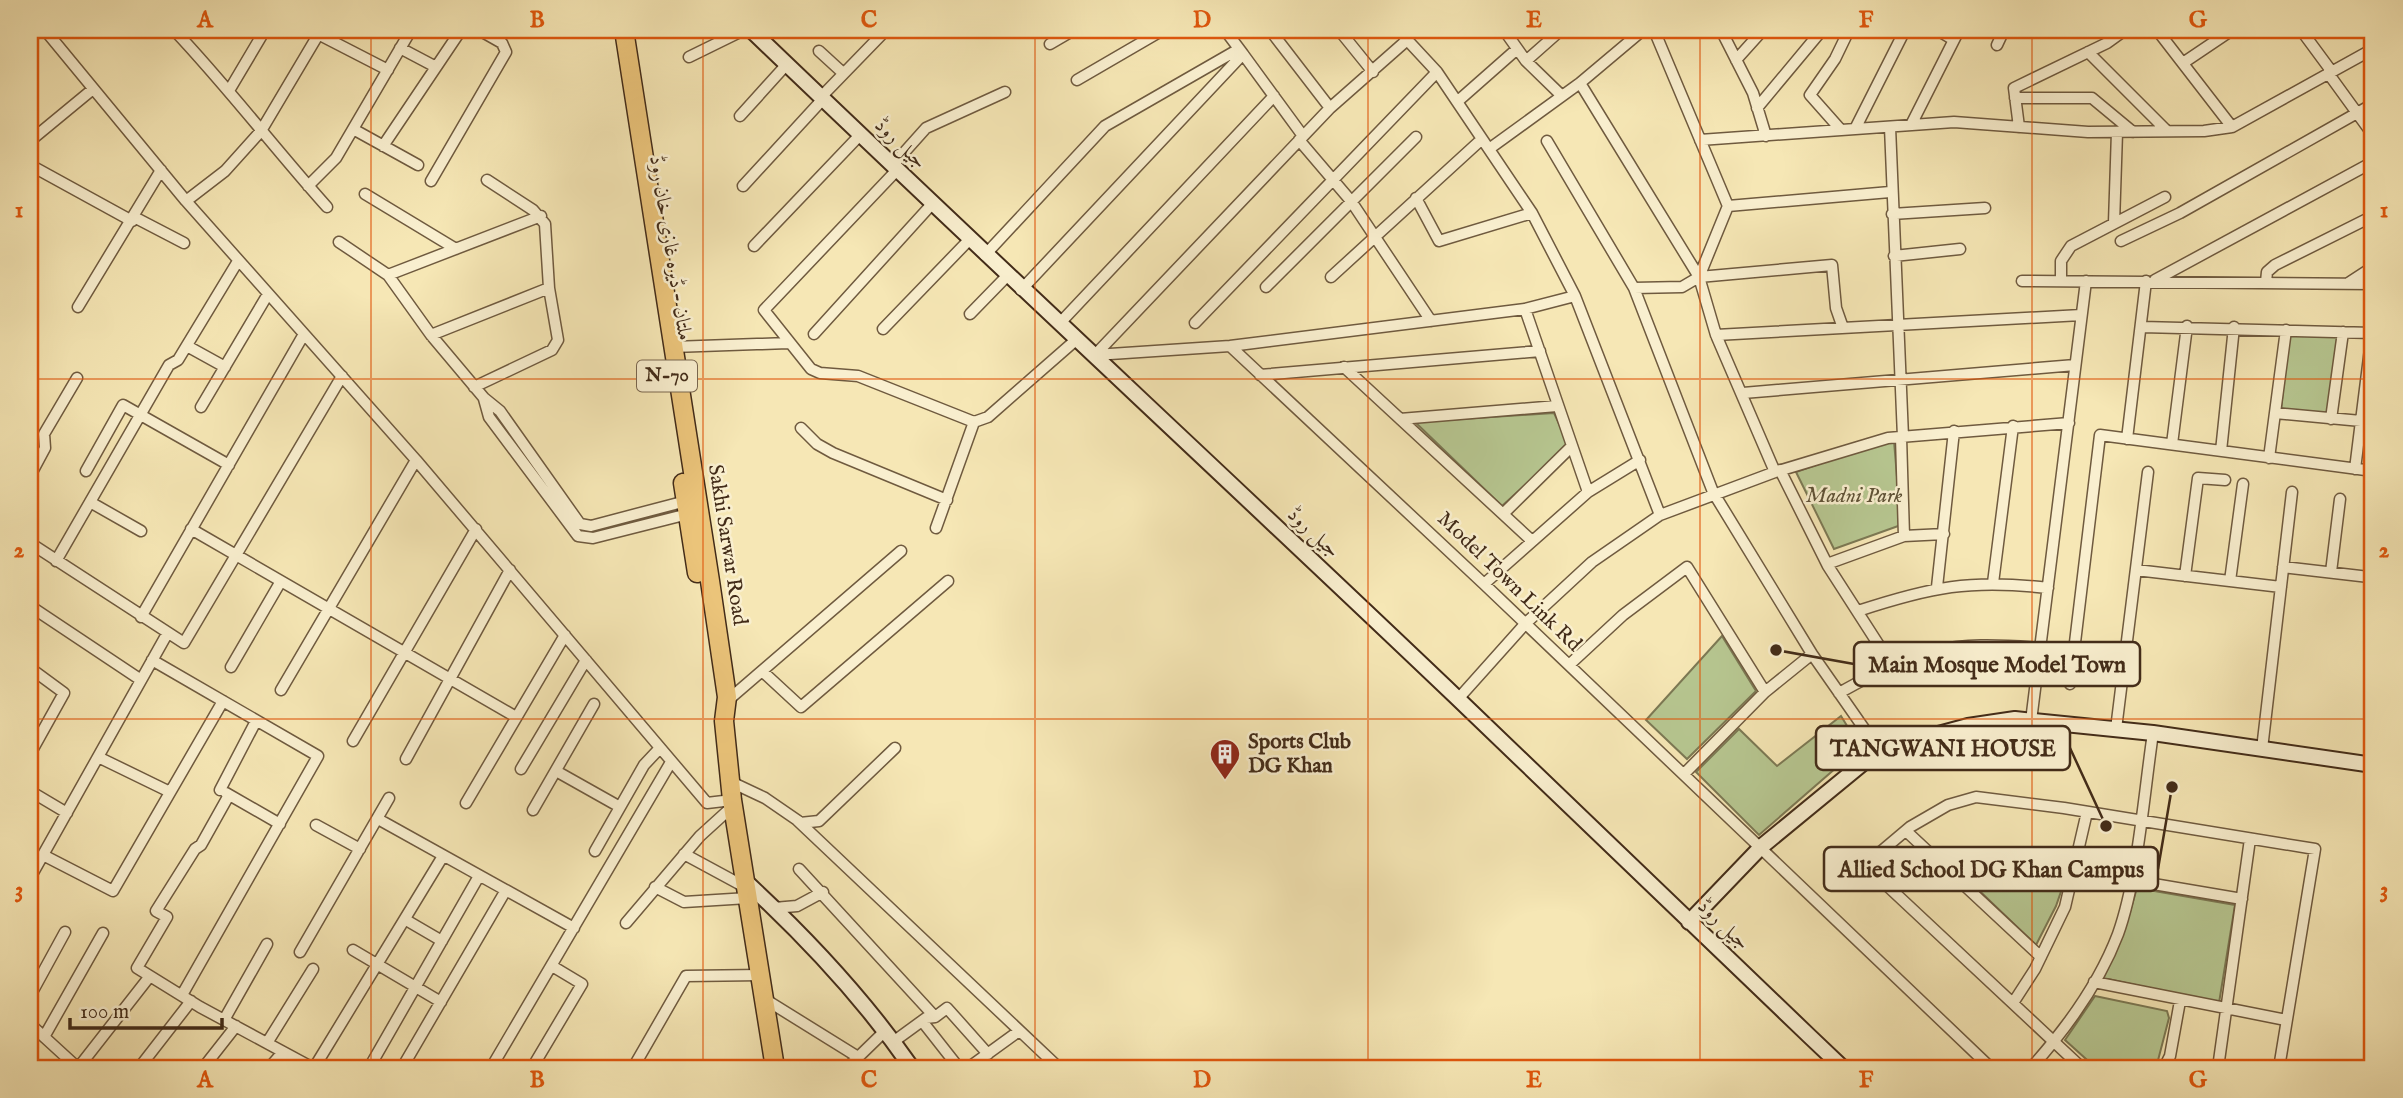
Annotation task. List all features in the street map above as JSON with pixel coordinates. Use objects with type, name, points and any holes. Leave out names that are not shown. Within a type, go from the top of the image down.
[{"type":"highway","name":"N-70","points":[[614,30],[624,68]]},
{"type":"highway","name":"Sakhi Sarwar Road","points":[[624,30],[624,68],[649,226],[673,346],[678,413],[727,701],[724,721],[733,803],[775,1068]]},
{"type":"highway","name":"ملتان - ڈیرہ غازی خان روڈ","points":[[649,226],[678,413],[687,508],[716,698],[724,721]]},
{"type":"main road","name":"جیل روڈ","points":[[751,30],[1021,290],[1095,355],[1843,1068]]},
{"type":"main road","points":[[1689,922],[1761,847],[1879,750],[1968,726],[2015,719],[2153,733],[2373,765]]},
{"type":"main road","points":[[746,889],[774,908],[866,1005],[912,1068]]},
{"type":"street","points":[[45,30],[186,201],[416,460],[707,803],[733,803]]},
{"type":"street","points":[[174,30],[230,89],[261,131],[327,207]]},
{"type":"street","points":[[230,89],[265,30]]},
{"type":"street","points":[[309,186],[336,158],[411,30]]},
{"type":"street","points":[[383,146],[461,30]]},
{"type":"street","points":[[431,181],[506,52],[502,43],[479,30]]},
{"type":"street","points":[[689,57],[744,30]]},
{"type":"street","points":[[743,186],[843,73],[886,30]]},
{"type":"street","points":[[1050,44],[1073,30]]},
{"type":"street","points":[[1077,79],[1163,30]]},
{"type":"street","points":[[1225,30],[1301,138],[1351,201],[1431,321]]},
{"type":"street","points":[[1270,30],[1330,108]]},
{"type":"street","points":[[1339,30],[1373,72]]},
{"type":"street","points":[[1398,30],[1437,72],[1532,213],[1575,296],[1660,515]]},
{"type":"street","points":[[1504,30],[1526,61],[1562,96]]},
{"type":"street","points":[[1526,61],[1561,30]]},
{"type":"street","points":[[1489,149],[1580,83],[1643,30]]},
{"type":"street","points":[[1654,30],[1728,206],[1699,277]]},
{"type":"street","points":[[1721,30],[1758,108],[1766,136]]},
{"type":"street","points":[[1736,60],[1763,30]]},
{"type":"street","points":[[1758,108],[1822,30]]},
{"type":"street","points":[[1841,130],[1810,95],[1835,59],[1849,30]]},
{"type":"street","points":[[1855,129],[1905,30]]},
{"type":"street","points":[[1911,125],[1956,35],[1937,30]]},
{"type":"street","points":[[1997,45],[2004,30]]},
{"type":"street","points":[[2157,30],[2232,127]]},
{"type":"street","points":[[2183,63],[2231,30]]},
{"type":"street","points":[[2301,30],[2373,135]]},
{"type":"street","points":[[2019,127],[2014,88],[2088,52],[2122,31]]},
{"type":"street","points":[[186,201],[225,171],[261,131],[319,32],[388,70]]},
{"type":"street","points":[[1095,355],[1330,108],[1406,40]]},
{"type":"street","points":[[400,48],[436,67]]},
{"type":"street","points":[[1458,101],[1517,48]]},
{"type":"street","points":[[1700,141],[1954,122],[2117,132],[2232,127],[2373,49]]},
{"type":"street","points":[[820,51],[843,73]]},
{"type":"street","points":[[985,255],[1105,125],[1241,52]]},
{"type":"street","points":[[1021,290],[1241,52]]},
{"type":"street","points":[[2088,52],[2168,131]]},
{"type":"street","points":[[740,116],[787,64]]},
{"type":"street","points":[[1195,323],[1437,72]]},
{"type":"street","points":[[1580,83],[1699,277],[1716,335],[1778,471],[1827,564],[1891,664]]},
{"type":"street","points":[[30,141],[93,89]]},
{"type":"street","points":[[1005,92],[926,128],[894,168],[764,310],[811,369],[820,373],[858,376],[974,422],[988,417],[1077,339]]},
{"type":"street","points":[[1059,324],[1273,96]]},
{"type":"street","points":[[2015,98],[2092,98],[2133,132]]},
{"type":"street","points":[[2121,241],[2180,213],[2373,104]]},
{"type":"street","points":[[1890,127],[1890,192],[1901,380],[1904,536]]},
{"type":"street","points":[[353,129],[418,165]]},
{"type":"street","points":[[2114,223],[2117,132]]},
{"type":"street","points":[[754,246],[860,135]]},
{"type":"street","points":[[1266,288],[1416,137]]},
{"type":"street","points":[[1331,277],[1482,139]]},
{"type":"street","points":[[1547,141],[1634,288],[1713,492],[1812,654],[1879,750]]},
{"type":"street","points":[[2150,281],[2373,162]]},
{"type":"street","points":[[30,165],[184,243]]},
{"type":"street","points":[[78,307],[161,170]]},
{"type":"street","points":[[474,387],[555,348],[558,340],[549,288],[545,224],[541,216],[487,180]]},
{"type":"street","points":[[1728,206],[1890,192]]},
{"type":"street","points":[[365,194],[456,249]]},
{"type":"street","points":[[2061,281],[2061,261],[2065,251],[2165,197]]},
{"type":"street","points":[[1416,198],[1439,241],[1532,213]]},
{"type":"street","points":[[814,334],[932,204]]},
{"type":"street","points":[[1892,214],[1985,208]]},
{"type":"street","points":[[388,275],[541,216]]},
{"type":"street","points":[[2266,282],[2267,272],[2274,265],[2373,216]]},
{"type":"street","points":[[883,329],[969,240]]},
{"type":"street","points":[[339,242],[388,275],[431,335],[474,387],[500,411],[573,532],[587,539],[687,508]]},
{"type":"street","points":[[1894,256],[1960,249]]},
{"type":"street","points":[[56,561],[139,414],[169,365],[178,360],[238,261]]},
{"type":"street","points":[[1634,288],[1682,287],[1699,277],[1832,265],[1836,308],[1843,328]]},
{"type":"street","points":[[2350,282],[2373,267]]},
{"type":"street","points":[[970,314],[1007,276]]},
{"type":"street","points":[[2022,281],[2373,284]]},
{"type":"street","points":[[2031,721],[2086,281]]},
{"type":"street","points":[[2127,439],[2150,281]]},
{"type":"street","points":[[431,335],[549,288]]},
{"type":"street","points":[[201,407],[268,294]]},
{"type":"street","points":[[1095,355],[1230,346],[1525,309],[1575,296]]},
{"type":"street","points":[[1525,309],[1588,492]]},
{"type":"street","points":[[1716,335],[2081,315]]},
{"type":"street","points":[[2172,444],[2187,326]]},
{"type":"street","points":[[2142,327],[2234,327],[2372,333],[2355,469]]},
{"type":"street","points":[[2221,451],[2234,327]]},
{"type":"street","points":[[2269,458],[2286,330]]},
{"type":"street","points":[[2331,419],[2343,332]]},
{"type":"street","points":[[141,617],[304,334]]},
{"type":"street","points":[[673,346],[788,343]]},
{"type":"street","points":[[187,346],[225,367]]},
{"type":"street","name":"Model Town Link Rd","points":[[1230,346],[1485,584],[1991,1068]]},
{"type":"street","points":[[1260,374],[1539,351]]},
{"type":"street","points":[[1743,393],[2075,365]]},
{"type":"street","points":[[1344,368],[1531,540]]},
{"type":"street","points":[[30,543],[184,643],[342,376]]},
{"type":"street","points":[[30,476],[45,449],[44,434],[77,378]]},
{"type":"street","points":[[86,471],[123,405],[229,465]]},
{"type":"street","points":[[1400,419],[1557,406]]},
{"type":"street","points":[[2275,413],[2361,421]]},
{"type":"street","points":[[936,528],[974,422]]},
{"type":"street","points":[[1458,699],[1525,624],[1592,562],[1660,515],[1713,492],[1847,448],[1902,437],[2070,423]]},
{"type":"street","points":[[1993,583],[2013,426]]},
{"type":"street","points":[[801,428],[817,444],[833,453],[947,500]]},
{"type":"street","points":[[1937,587],[1954,432]]},
{"type":"street","points":[[2070,684],[2099,435],[2373,471]]},
{"type":"street","points":[[1503,514],[1572,446]]},
{"type":"street","points":[[281,690],[416,460]]},
{"type":"street","points":[[1485,584],[1531,540],[1588,492],[1640,460]]},
{"type":"street","points":[[533,467],[580,524],[588,527],[687,508]]},
{"type":"street","points":[[2116,729],[2148,472]]},
{"type":"street","points":[[2185,576],[2198,478],[2225,480]]},
{"type":"street","points":[[2230,581],[2243,484]]},
{"type":"street","points":[[2262,749],[2292,492]]},
{"type":"street","points":[[2331,572],[2340,499]]},
{"type":"street","points":[[90,502],[141,531]]},
{"type":"street","points":[[607,522],[612,533]]},
{"type":"street","points":[[191,529],[516,717]]},
{"type":"street","points":[[354,741],[475,529]]},
{"type":"street","points":[[1827,564],[1904,536],[1944,534]]},
{"type":"street","points":[[727,701],[901,551]]},
{"type":"street","points":[[1569,665],[1623,615],[1687,567],[1765,692]]},
{"type":"street","points":[[2283,567],[2369,577]]},
{"type":"street","points":[[407,759],[510,570]]},
{"type":"street","points":[[2136,570],[2281,587]]},
{"type":"street","points":[[231,667],[281,581]]},
{"type":"street","points":[[762,671],[801,706],[948,581]]},
{"type":"street","points":[[1858,611],[1937,587],[1993,583],[2048,588]]},
{"type":"street","points":[[30,606],[141,680]]},
{"type":"street","points":[[30,878],[167,634]]},
{"type":"street","points":[[466,803],[565,635]]},
{"type":"street","points":[[1839,693],[1891,664],[1953,646],[1983,644],[2040,649]]},
{"type":"street","points":[[1684,774],[1765,692],[1812,654]]},
{"type":"street","points":[[139,1068],[186,998],[318,757],[152,660]]},
{"type":"street","points":[[521,769],[586,660]]},
{"type":"street","points":[[30,668],[64,693],[34,736],[30,754]]},
{"type":"street","points":[[43,855],[113,891],[223,701]]},
{"type":"street","points":[[533,810],[594,704]]},
{"type":"street","points":[[256,721],[222,791],[201,845],[195,849],[156,911],[167,916],[137,968],[224,1020],[314,1068],[443,856]]},
{"type":"street","points":[[2031,1068],[2054,1042],[2094,982],[2118,933],[2130,880],[2153,733]]},
{"type":"street","points":[[595,851],[644,765],[660,748]]},
{"type":"street","points":[[800,823],[819,821],[895,748]]},
{"type":"street","points":[[98,757],[170,792]]},
{"type":"street","points":[[491,1068],[671,762]]},
{"type":"street","points":[[556,771],[620,807]]},
{"type":"street","points":[[731,782],[765,798],[800,823],[1059,1068]]},
{"type":"street","points":[[30,791],[66,813]]},
{"type":"street","points":[[222,791],[279,824]]},
{"type":"street","points":[[2082,1068],[1865,865],[1906,831],[1948,804],[1976,797],[2315,849],[2279,1068]]},
{"type":"street","points":[[300,952],[389,798]]},
{"type":"street","points":[[626,923],[684,854],[733,803]]},
{"type":"street","points":[[2013,1003],[2041,957],[2065,907],[2087,812]]},
{"type":"street","points":[[378,819],[574,928]]},
{"type":"street","points":[[316,825],[360,849]]},
{"type":"street","points":[[1906,831],[2041,957]]},
{"type":"street","points":[[2218,1068],[2250,839]]},
{"type":"street","points":[[684,854],[746,889]]},
{"type":"street","points":[[1952,873],[1988,863],[2027,863],[2075,871]]},
{"type":"street","points":[[799,869],[823,892],[935,1017]]},
{"type":"street","points":[[369,1068],[479,876]]},
{"type":"street","points":[[2130,880],[2242,899]]},
{"type":"street","points":[[655,887],[684,902],[746,889]]},
{"type":"street","points":[[403,1068],[506,890]]},
{"type":"street","points":[[774,908],[797,906],[823,892]]},
{"type":"street","points":[[406,920],[442,941]]},
{"type":"street","points":[[30,996],[65,932]]},
{"type":"street","points":[[44,1037],[103,933]]},
{"type":"street","points":[[224,1020],[267,944]]},
{"type":"street","points":[[353,950],[441,1002]]},
{"type":"street","points":[[532,1068],[582,984],[552,966]]},
{"type":"street","points":[[267,1043],[313,969]]},
{"type":"street","points":[[633,1068],[686,975],[761,975]]},
{"type":"street","points":[[30,1024],[78,1068],[150,976]]},
{"type":"street","points":[[2094,982],[2286,1020]]},
{"type":"street","points":[[763,998],[858,1057]]},
{"type":"street","points":[[2164,1068],[2170,1056],[2180,1001]]},
{"type":"street","points":[[847,1068],[858,1057],[888,1037],[935,1017],[947,1008],[988,1054]]},
{"type":"street","points":[[922,1021],[959,1068]]},
{"type":"street","points":[[203,1068],[236,1026]]},
{"type":"street","points":[[968,1068],[1019,1031]]},
{"type":"street","points":[[269,1068],[283,1052]]},
{"type":"green space","points":[[2289,334],[2339,337],[2328,415],[2281,409]]},
{"type":"green space","points":[[1554,413],[1569,445],[1502,506],[1415,422]]},
{"type":"green space","name":"Madni Park","points":[[1894,441],[1901,525],[1834,549],[1796,472],[1873,445]]},
{"type":"green space","points":[[1722,636],[1756,691],[1687,759],[1646,720]]},
{"type":"green space","points":[[1841,716],[1860,747],[1759,835],[1696,772],[1739,729],[1777,766]]},
{"type":"green space","points":[[2018,867],[2067,874],[2056,906],[2036,945],[1965,877],[1989,869]]},
{"type":"green space","points":[[2137,888],[2235,905],[2219,1003],[2103,978],[2124,932]]},
{"type":"green space","points":[[2095,996],[2167,1011],[2169,1018],[2156,1068],[2096,1068],[2065,1040]]},
{"type":"waterway","points":[[30,1061],[37,1068]]},
{"type":"place","name":"Main Mosque Model Town","points":[[1776,650]]},
{"type":"place","name":"Sports Club DG Khan","points":[[1225,781]]},
{"type":"place","name":"Allied School DG Khan Campus","points":[[2172,787]]},
{"type":"place","name":"TANGWANI HOUSE","points":[[2106,826]]}]
